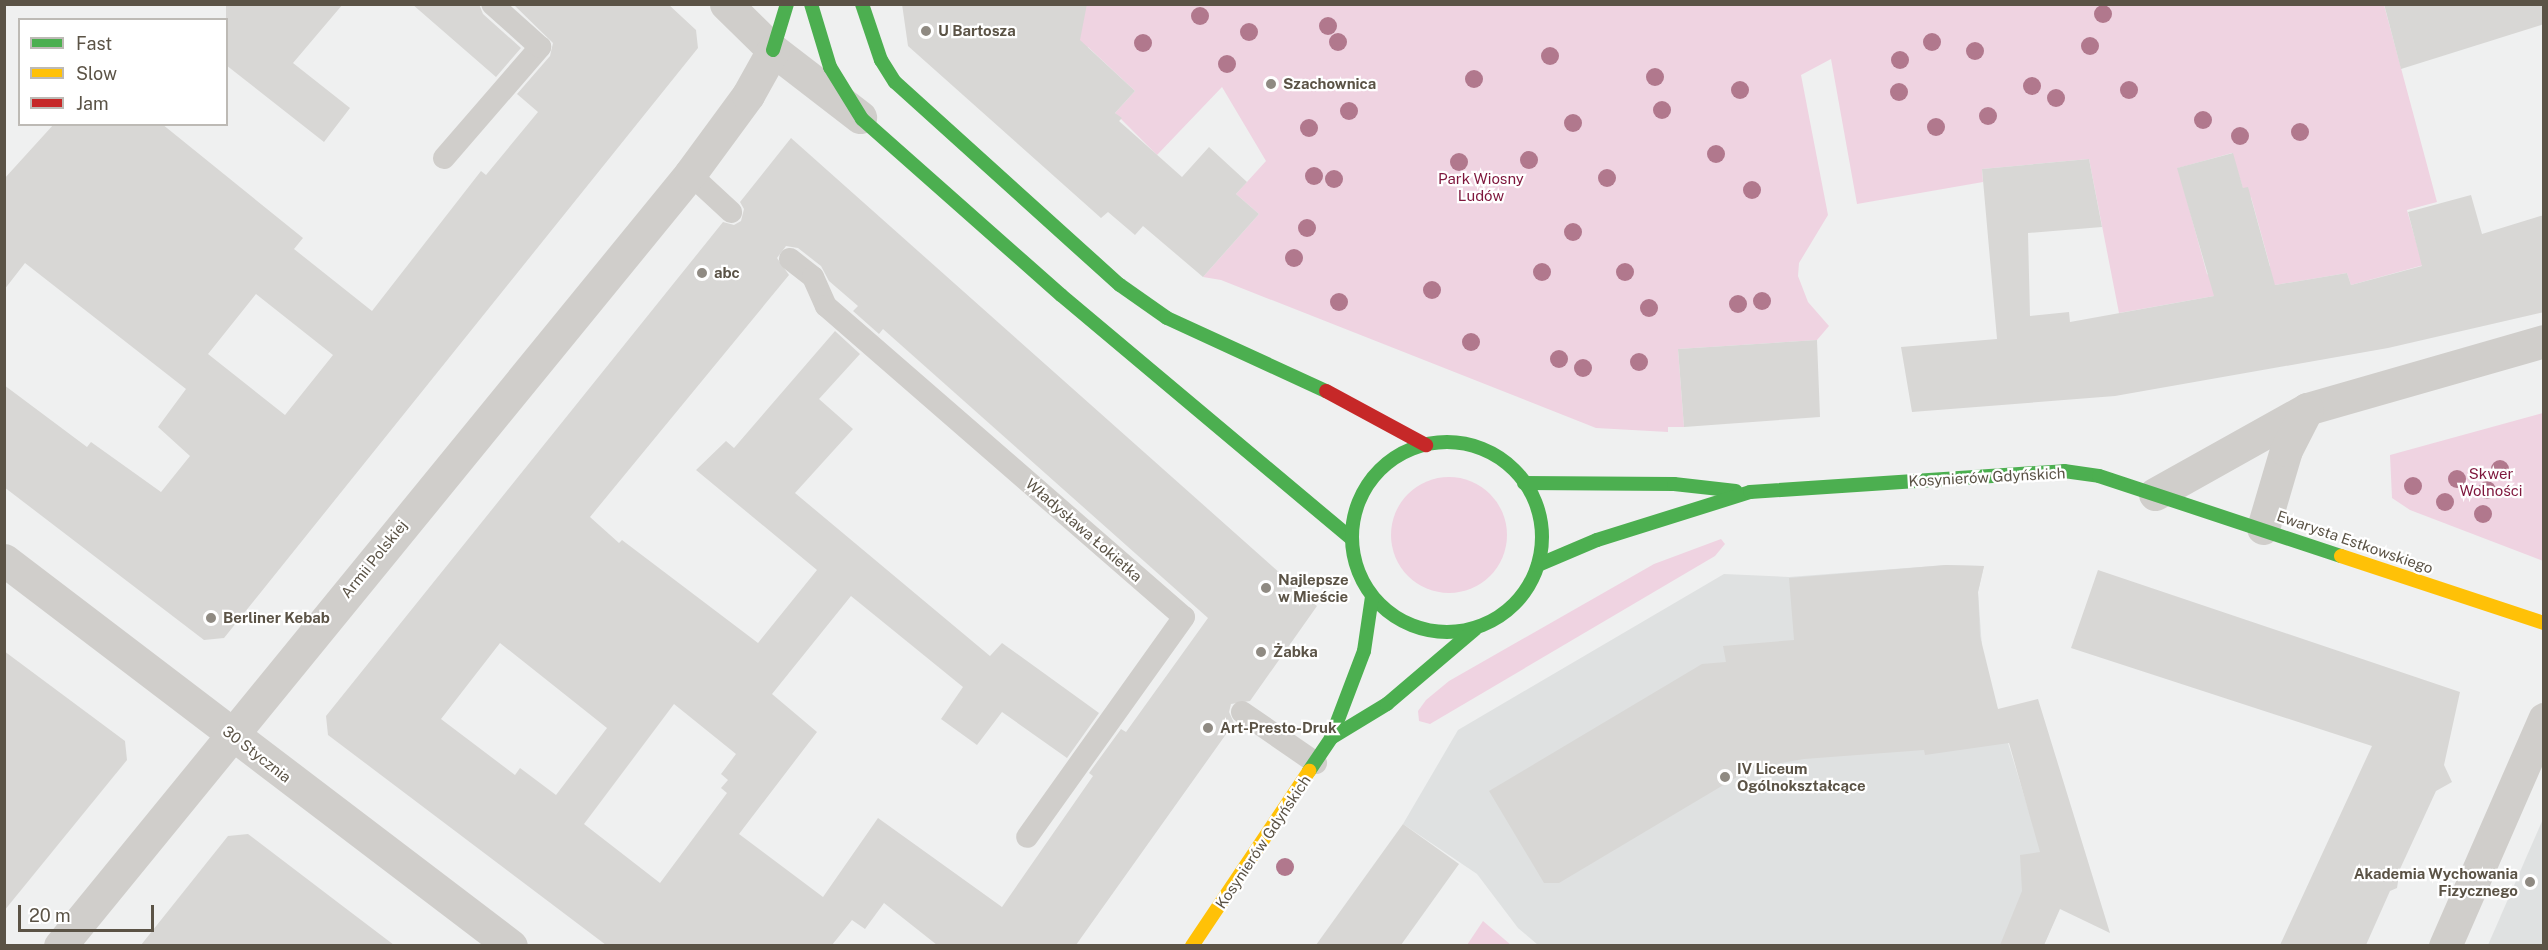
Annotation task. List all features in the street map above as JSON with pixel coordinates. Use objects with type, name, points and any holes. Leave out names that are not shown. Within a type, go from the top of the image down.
[{"type":"main road","points":[[773,50],[787,4]]},
{"type":"main road","points":[[811,4],[830,67],[862,119],[1061,295],[1351,538]]},
{"type":"main road","points":[[862,4],[878,51],[895,82],[1139,298],[1167,318],[1291,373],[1426,445]]},
{"type":"main road","points":[[1445,439],[1487,447],[1510,464],[1524,483],[1541,522],[1538,565],[1523,596],[1501,616],[1475,629],[1456,633],[1419,629],[1393,616],[1372,597],[1360,577],[1351,538],[1355,513],[1376,476],[1402,454],[1445,439]]},
{"type":"main road","name":"Kosynierów Gdyńskich","points":[[1524,483],[1674,484],[1750,492],[2064,471],[2155,494]]},
{"type":"main road","name":"Kosynierów Gdyńskich","points":[[1538,565],[1597,540],[1750,492]]},
{"type":"main road","name":"Ewarysta Estkowskiego","points":[[2155,494],[2544,623]]},
{"type":"main road","name":"Kosynierów Gdyńskich","points":[[1192,945],[1331,738],[1364,651],[1372,597]]},
{"type":"main road","name":"Kosynierów Gdyńskich","points":[[1331,738],[1387,704],[1475,629]]},
{"type":"street","points":[[726,4],[773,50],[862,119]]},
{"type":"street","name":"Armii Polskiej","points":[[60,945],[230,732],[690,174],[748,95],[773,50]]},
{"type":"street","points":[[2155,494],[2307,409],[2544,341]]},
{"type":"street","points":[[2263,528],[2286,450],[2307,409]]},
{"type":"street","name":"30 Stycznia","points":[[4,560],[511,945]]},
{"type":"street","points":[[2445,945],[2544,719]]},
{"type":"lane","points":[[444,158],[540,47],[492,4]]},
{"type":"lane","points":[[690,174],[731,212]]},
{"type":"lane","name":"Władysława Łokietka","points":[[790,259],[813,277],[826,306],[1184,617],[1167,658],[1027,837]]},
{"type":"lane","points":[[1242,712],[1316,763]]},
{"type":"shaded area","name":"IV Liceum Ogólnokształcące","points":[[1946,565],[1984,566],[1978,592],[1983,661],[2059,910],[2044,945],[1538,945],[1518,928],[1477,874],[1403,824],[1458,730],[1724,574],[1789,577]]},
{"type":"shaded area","name":"Akademia Wychowania Fizycznego","points":[[2543,819],[2543,945],[2488,945]]},
{"type":"green space","name":"Park Wiosny Ludów","points":[[1052,4],[2384,5],[2437,202],[2407,210],[2420,256],[2431,263],[2351,285],[2347,273],[2275,285],[2264,279],[2270,266],[2251,197],[2246,198],[2232,153],[2178,168],[2207,274],[2242,291],[2119,313],[2089,159],[1982,169],[1983,182],[1857,204],[1831,59],[1801,75],[1828,215],[1799,263],[1798,276],[1808,302],[1829,326],[1817,340],[1678,349],[1684,427],[1668,427],[1668,432],[1596,428],[1221,280],[1203,277],[1259,214],[1236,194],[1266,161],[1222,87],[1157,155],[1115,113],[1135,91],[1088,47],[1085,50]]},
{"type":"green space","name":"Skwer Wolności","points":[[2543,413],[2543,561],[2410,510],[2392,498],[2390,455]]},
{"type":"green space","points":[[1449,477],[1471,482],[1490,494],[1502,513],[1507,535],[1502,557],[1490,576],[1471,588],[1449,593],[1427,588],[1408,576],[1396,557],[1391,535],[1396,513],[1408,494],[1427,482]]},
{"type":"green space","points":[[1721,539],[1725,544],[1715,556],[1430,724],[1419,721],[1418,711],[1426,700],[1449,681],[1654,564]]},
{"type":"green space","points":[[1483,921],[1511,945],[1467,945]]},
{"type":"building","points":[[226,4],[343,4],[293,63],[350,108],[324,142],[228,67],[228,18],[226,18]]},
{"type":"building","points":[[412,4],[479,4],[483,14],[521,48],[496,77]]},
{"type":"building","points":[[513,4],[668,4],[696,30],[698,48],[224,638],[204,640],[4,487],[4,385],[87,447],[91,442],[161,492],[190,456],[158,427],[186,389],[25,263],[4,290],[4,179],[52,126],[164,126],[303,238],[294,249],[372,311],[481,171],[486,175],[538,112],[517,94],[550,56],[553,43]],"holes":[[[256,294],[333,355],[285,415],[208,354]]]},
{"type":"building","points":[[902,4],[1087,4],[1080,40],[1135,91],[1115,113],[1122,118],[1119,121],[1182,177],[1209,147],[1247,182],[1236,194],[1259,214],[1203,277],[1143,226],[1135,235],[1108,212],[1101,218],[908,46]]},
{"type":"building","points":[[2384,4],[2544,4],[2544,24],[2401,69]]},
{"type":"building","points":[[791,138],[1317,606],[1250,701],[1231,704],[1229,712],[1234,723],[1076,945],[937,945],[884,903],[865,929],[852,920],[832,945],[606,945],[328,735],[326,716],[723,222],[734,225],[741,221],[744,209],[740,202]],"holes":[[[786,246],[798,248],[821,266],[829,281],[858,306],[853,311],[879,334],[883,329],[1208,618],[1126,732],[1121,729],[1089,773],[1093,776],[1002,907],[878,818],[823,897],[739,834],[817,732],[772,694],[851,596],[963,687],[941,719],[977,745],[1002,712],[1067,758],[1099,713],[1002,643],[990,656],[795,493],[853,429],[819,399],[860,354],[835,331],[734,448],[726,441],[696,470],[817,570],[758,643],[622,540],[619,543],[590,517],[789,275],[777,258]],[[500,643],[607,728],[556,795],[520,768],[515,775],[441,719]],[[674,704],[736,754],[721,774],[728,780],[721,788],[727,793],[660,883],[584,824]]]},
{"type":"building","points":[[2233,153],[2243,188],[2248,187],[2275,285],[2347,273],[2351,285],[2422,266],[2408,212],[2471,195],[2482,234],[2544,215],[2544,312],[2388,348],[2115,396],[1912,412],[1901,347],[1997,339],[1982,169],[2089,159],[2102,227],[2028,233],[2030,316],[2069,312],[2070,322],[2214,296],[2177,168]]},
{"type":"building","points":[[1817,340],[1820,417],[1684,427],[1678,349]]},
{"type":"building","points":[[1946,565],[1984,566],[1978,592],[1980,636],[1998,709],[2038,699],[2110,933],[2060,909],[2044,945],[2000,945],[2022,891],[2020,855],[2040,852],[2009,743],[1925,755],[1924,750],[1804,759],[1752,768],[1559,883],[1544,883],[1489,791],[1702,664],[1726,662],[1723,646],[1794,640],[1789,578]]},
{"type":"building","points":[[2098,570],[2460,692],[2444,765],[2452,782],[2436,791],[2400,869],[2397,888],[2390,891],[2366,945],[2280,945],[2372,746],[2071,648]]},
{"type":"building","points":[[4,651],[125,741],[127,760],[4,911]]},
{"type":"building","points":[[1403,824],[1459,864],[1401,945],[1316,945]]},
{"type":"building","points":[[248,834],[394,945],[141,945],[228,836]]},
{"type":"traffic: fast","points":[[773,50],[787,4]]},
{"type":"traffic: fast","points":[[811,4],[830,67],[862,119],[1061,295],[1351,538]]},
{"type":"traffic: fast","points":[[862,4],[881,60],[895,82],[1120,285],[1167,318],[1326,391]]},
{"type":"traffic: fast","points":[[1438,442],[1456,442],[1492,453],[1507,463],[1521,477],[1538,509],[1542,537],[1538,565],[1531,582],[1521,597],[1507,611],[1475,628],[1456,632],[1438,632],[1402,621],[1387,611],[1373,597],[1356,565],[1352,546],[1352,528],[1363,492],[1373,477],[1387,463],[1419,446],[1438,442]]},
{"type":"traffic: fast","points":[[1538,565],[1597,540],[1750,492],[2064,471],[2099,476],[2341,556]]},
{"type":"traffic: fast","points":[[1524,483],[1674,484],[1736,491]]},
{"type":"traffic: fast","points":[[1309,771],[1331,738],[1364,651],[1372,597]]},
{"type":"traffic: fast","points":[[1331,738],[1387,704],[1475,629]]},
{"type":"traffic: slow","points":[[2341,556],[2544,623]]},
{"type":"traffic: slow","points":[[1192,946],[1309,771]]},
{"type":"traffic: jam","points":[[1326,391],[1426,445]]},
{"type":"place","name":"U Bartosza","points":[[926,31]]},
{"type":"place","name":"Szachownica","points":[[1271,84]]},
{"type":"place","name":"abc","points":[[702,273]]},
{"type":"place","name":"Najlepsze w Mieście","points":[[1266,588]]},
{"type":"place","name":"Berliner Kebab","points":[[211,618]]},
{"type":"place","name":"Żabka","points":[[1261,652]]},
{"type":"place","name":"Art-Presto-Druk","points":[[1208,728]]},
{"type":"place","name":"IV Liceum Ogólnokształcące","points":[[1725,777]]},
{"type":"place","name":"Akademia Wychowania Fizycznego","points":[[2530,882]]}]
